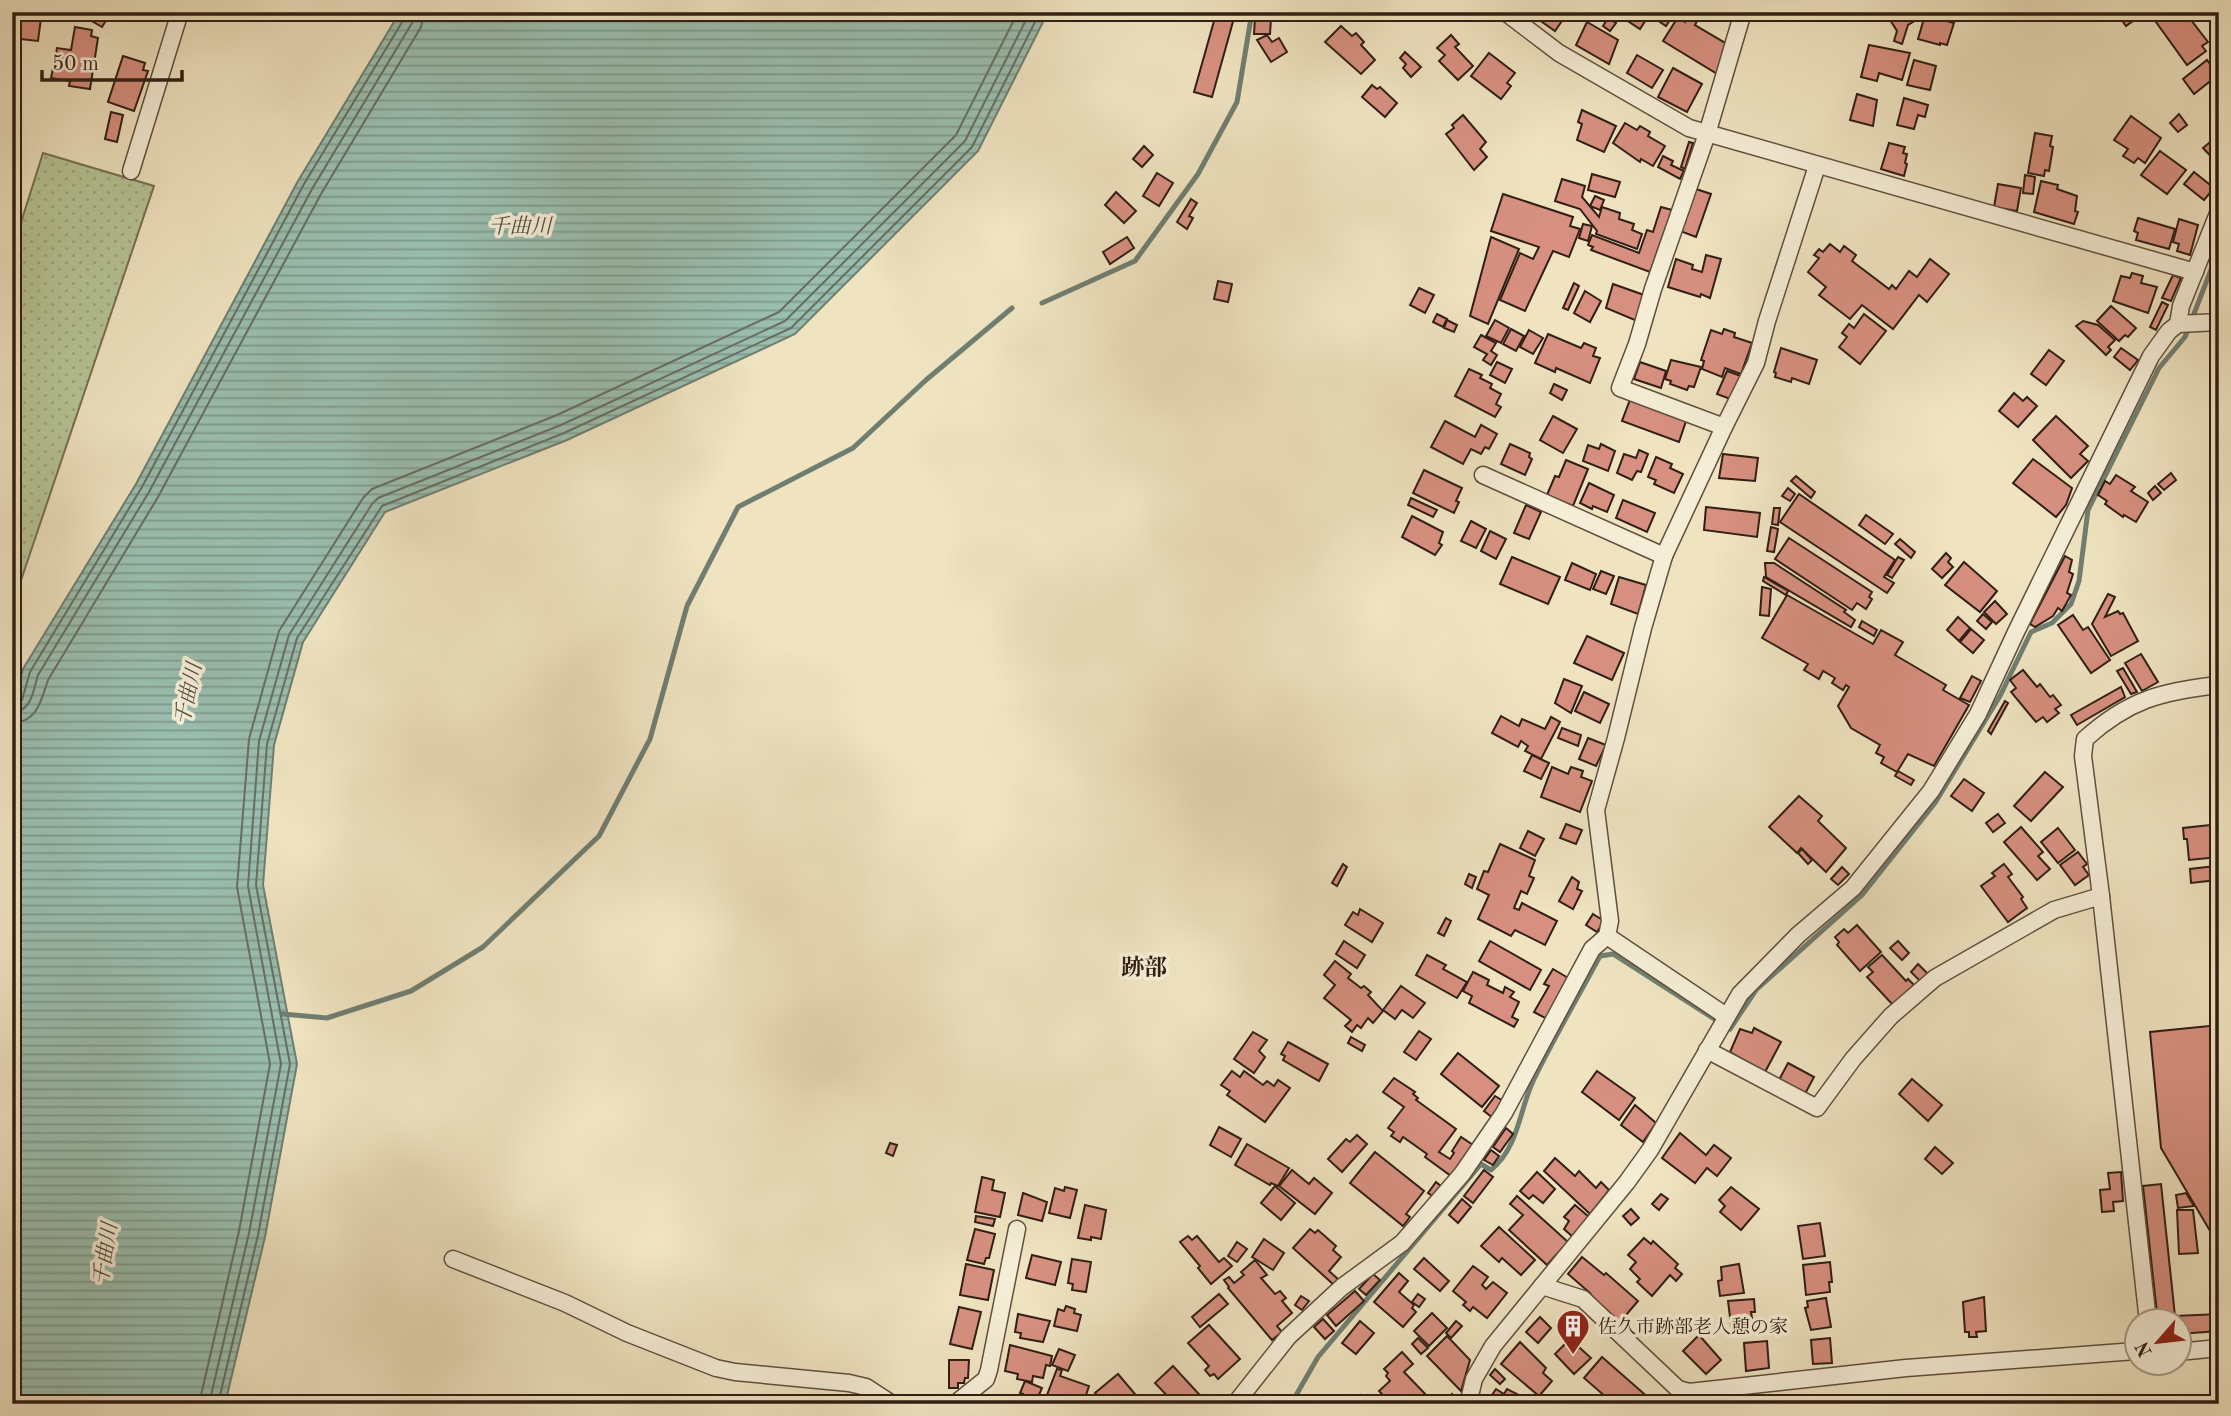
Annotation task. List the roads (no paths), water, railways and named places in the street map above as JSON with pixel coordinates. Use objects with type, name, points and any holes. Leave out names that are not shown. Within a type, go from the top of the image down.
[{"type":"street","points":[[131,171],[180,12]]},
{"type":"street","points":[[1505,12],[1559,52],[1689,128],[2195,272]]},
{"type":"street","points":[[1724,426],[1620,388],[1707,134],[1743,12]]},
{"type":"street","points":[[1235,1404],[1288,1338],[1342,1287],[1402,1243],[1462,1174],[1504,1114],[1592,949],[1607,936],[1611,921],[1596,810],[1664,555],[1756,363],[1766,321],[1816,166]]},
{"type":"street","points":[[2178,324],[2181,306],[2219,211]]},
{"type":"street","points":[[1468,1404],[1474,1379],[1484,1361],[1650,1150],[1740,994],[1798,935],[1853,888],[1931,791],[1979,715],[2016,632],[2151,356],[2169,331],[2178,324],[2219,322]]},
{"type":"street","points":[[1483,475],[1664,555]]},
{"type":"street","points":[[2147,1308],[2083,756],[2085,739],[2103,723],[2156,695],[2219,685]]},
{"type":"street","points":[[1707,1050],[1817,1108],[1853,1059],[1883,1025],[1935,978],[2054,910],[2101,896]]},
{"type":"street","points":[[1607,936],[1722,1023]]},
{"type":"street","points":[[955,1404],[986,1379],[1017,1229]]},
{"type":"street","points":[[453,1259],[565,1303],[627,1333],[716,1368],[849,1383],[866,1387],[892,1404]]},
{"type":"street","points":[[1542,1286],[1583,1299],[1678,1389],[1689,1392],[1906,1368],[2122,1352]]},
{"type":"street","points":[[2192,1351],[2219,1349]]},
{"type":"water","name":"千曲川","points":[[400,12],[1048,12],[978,151],[795,334],[567,440],[385,512],[303,642],[274,745],[263,885],[297,1064],[265,1237],[225,1404],[12,1404],[12,708],[23,669],[136,484],[298,181]]},
{"type":"waterway","points":[[1042,303],[1135,261],[1198,174],[1237,102],[1252,12]]},
{"type":"waterway","points":[[1291,1404],[1318,1357],[1481,1164],[1491,1170],[1500,1161],[1513,1139],[1534,1079],[1600,956],[1613,954],[1730,1029],[1756,990],[1862,895],[1935,803],[2000,696],[2031,632],[2052,623],[2071,604],[2079,581],[2088,510],[2159,368],[2185,337],[2219,249]]},
{"type":"waterway","points":[[283,1014],[327,1018],[411,991],[483,947],[599,836],[650,739],[687,606],[738,507],[853,448],[926,380],[1012,308]]},
{"type":"place","name":"佐久市跡部老人憩の家","points":[[1573,1356]]},
{"type":"district","name":"跡部","points":[[1144,967]]}]
